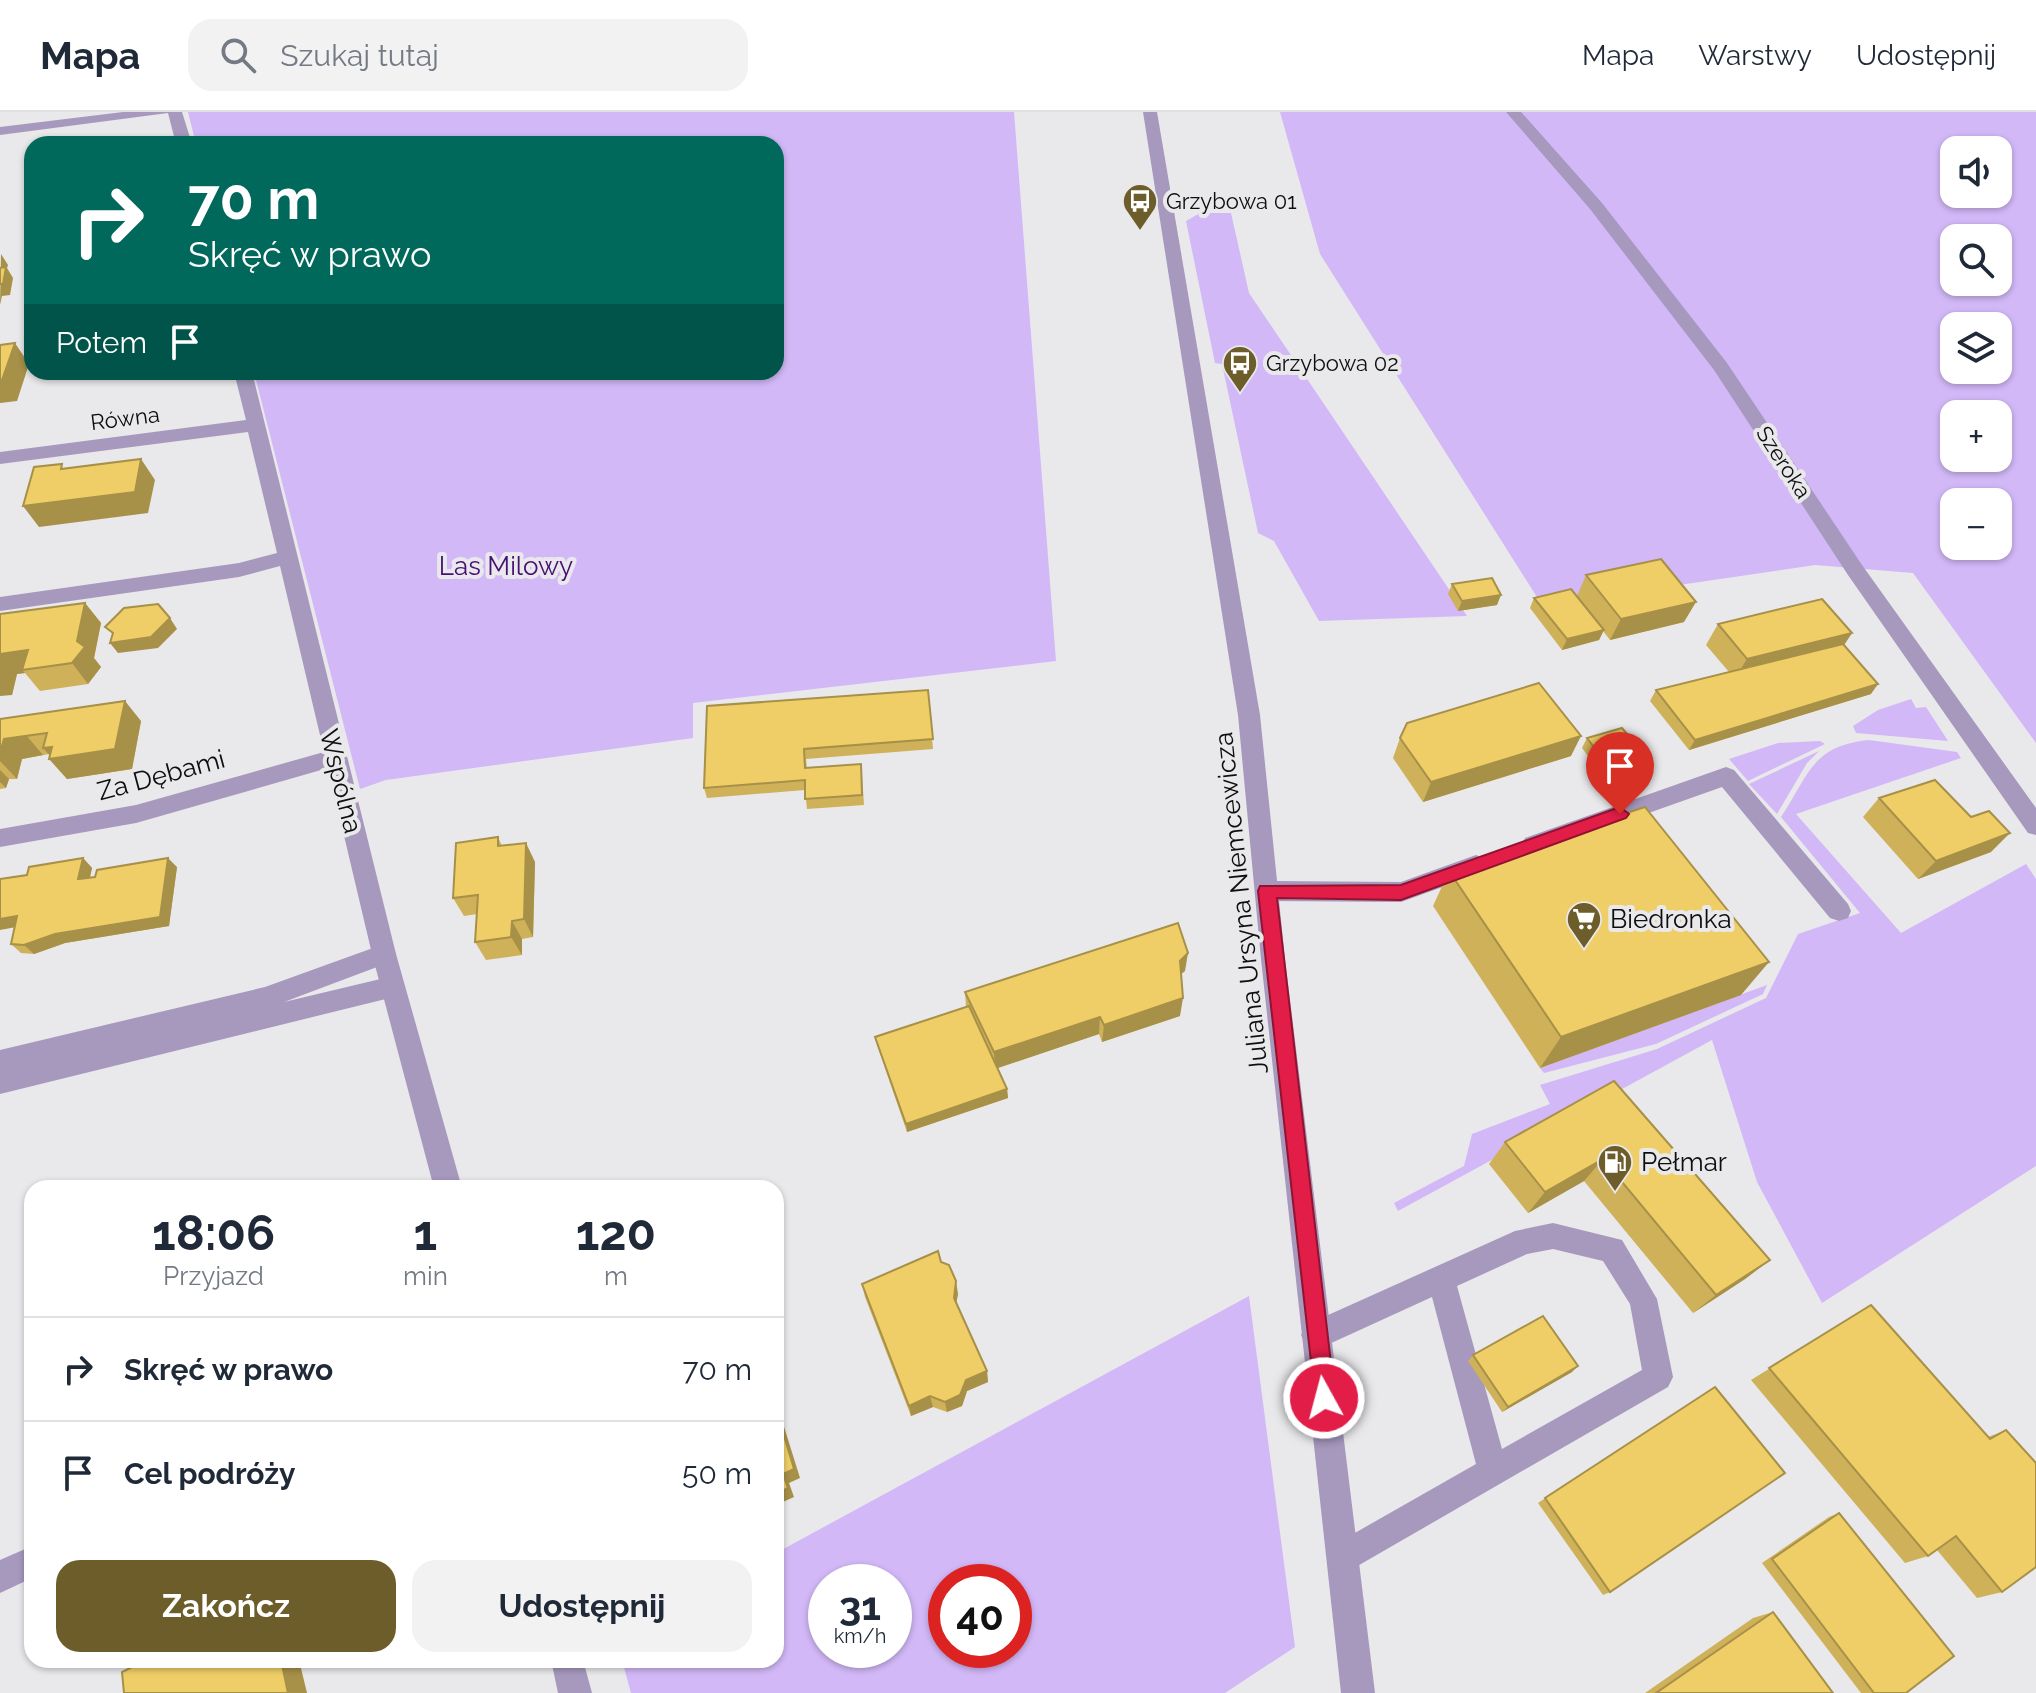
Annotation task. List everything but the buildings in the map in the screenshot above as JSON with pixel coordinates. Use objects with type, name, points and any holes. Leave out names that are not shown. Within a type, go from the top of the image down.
[{"type":"street","points":[[0,131],[161,112]]},
{"type":"street","points":[[175,112],[182,136]]},
{"type":"street","name":"Juliana Ursyna Niemcewicza","points":[[1150,112],[1249,715],[1358,1693]]},
{"type":"street","name":"Szeroka","points":[[1513,112],[1596,206],[1721,367],[1855,570],[2036,826]]},
{"type":"street","name":"Wspólna","points":[[245,380],[384,954],[446,1180]]},
{"type":"street","name":"Równa","points":[[0,458],[256,425]]},
{"type":"street","points":[[0,604],[239,570],[286,557]]},
{"type":"street","name":"Za Dębami","points":[[0,838],[136,814],[335,757]]},
{"type":"street","points":[[1267,891],[1401,892],[1726,776],[1839,911]]},
{"type":"street","points":[[0,1062],[266,998],[384,954]]},
{"type":"street","points":[[0,1082],[393,987]]},
{"type":"street","points":[[1316,1335],[1525,1241],[1553,1236],[1612,1250],[1643,1299],[1658,1377],[1343,1557]]},
{"type":"street","points":[[1441,1279],[1493,1471]]},
{"type":"street","points":[[0,1577],[24,1566]]},
{"type":"street","points":[[569,1668],[575,1693]]},
{"type":"green space","name":"Las Milowy","points":[[188,112],[1014,112],[1056,661],[693,703],[693,738],[386,780],[360,789],[256,380],[784,380],[784,136],[194,136]]},
{"type":"green space","points":[[1280,112],[2036,112],[2036,743],[1913,573],[1815,565],[1542,605],[1320,254]]},
{"type":"green space","points":[[1200,213],[1231,213],[1249,293],[1467,616],[1319,621],[1274,541],[1258,533],[1222,364],[1215,363],[1186,221]]},
{"type":"green space","points":[[1911,699],[1916,708],[1926,707],[1948,741],[1856,733],[1853,726],[1878,710]]},
{"type":"green space","points":[[1869,740],[1957,752],[1961,758],[1796,814],[1901,933],[2026,864],[2036,879],[2036,1166],[1822,1303],[1757,1182],[1712,1040],[1398,1211],[1394,1203],[1464,1166],[1472,1134],[1550,1104],[1540,1085],[1657,1049],[1766,998],[1798,934],[1860,913],[1781,817],[1814,764],[1824,755],[1850,743]]},
{"type":"green space","points":[[1820,741],[1825,744],[1748,781],[1729,759],[1778,743]]},
{"type":"green space","points":[[1819,751],[1807,763],[1777,814],[1749,784]]},
{"type":"green space","points":[[1767,985],[1763,994],[1656,1044],[1544,1073],[1540,1068]]},
{"type":"green space","points":[[1249,1296],[1295,1647],[1225,1693],[631,1693],[624,1668],[784,1668],[784,1549]]},
{"type":"place","name":"Grzybowa 01","points":[[1140,232]]},
{"type":"place","name":"Grzybowa 02","points":[[1240,394]]},
{"type":"place","name":"Biedronka","points":[[1584,950]]},
{"type":"place","name":"Pełmar","points":[[1615,1193]]},
{"type":"route","points":[[1324,1398],[1267,891],[1401,892],[1620,814]]}]
